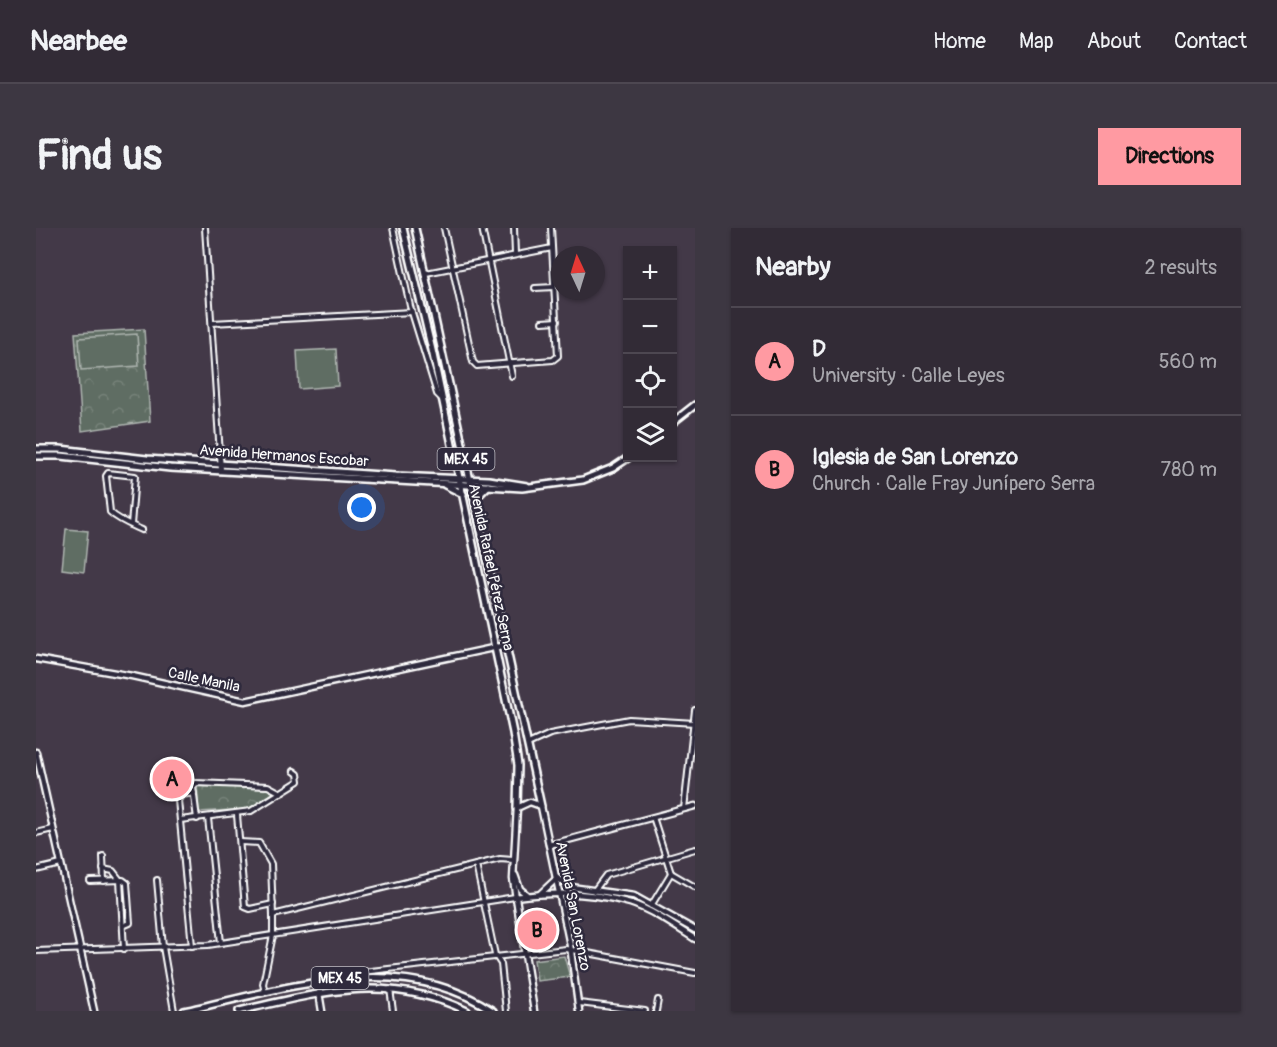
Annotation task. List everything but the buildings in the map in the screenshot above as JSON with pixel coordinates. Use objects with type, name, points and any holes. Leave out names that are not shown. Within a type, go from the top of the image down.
[{"type":"main road","name":"Avenida Rafael Pérez Serna","points":[[403,228],[496,647],[518,765],[517,808]]},
{"type":"main road","name":"Avenida Rafael Pérez Serna","points":[[415,228],[541,806]]},
{"type":"main road","points":[[677,419],[695,405]]},
{"type":"main road","name":"Avenida Hermanos Escobar","points":[[36,449],[170,460],[221,467],[445,484],[460,482]]},
{"type":"main road","name":"Avenida Hermanos Escobar","points":[[36,456],[89,455],[126,464],[170,468],[221,467]]},
{"type":"main road","points":[[170,460],[170,468]]},
{"type":"main road","name":"Avenida Hermanos Escobar","points":[[471,482],[488,486],[561,485],[583,480],[613,468],[623,461]]},
{"type":"main road","name":"Avenida Hermanos Escobar","points":[[407,480],[530,487]]},
{"type":"main road","points":[[445,484],[463,494]]},
{"type":"main road","points":[[475,499],[488,486]]},
{"type":"main road","name":"MEX 45","points":[[184,1011],[326,980],[374,977],[414,981],[448,989],[493,1011]]},
{"type":"main road","points":[[319,993],[320,986],[326,980]]},
{"type":"main road","points":[[304,996],[309,991],[305,984]]},
{"type":"main road","name":"MEX 45","points":[[239,1011],[351,988],[390,989],[434,998],[467,1011]]},
{"type":"street","points":[[205,228],[221,467]]},
{"type":"street","points":[[393,228],[412,312],[437,394],[442,399]]},
{"type":"street","points":[[444,228],[472,362],[477,366],[553,360],[559,354],[555,300]]},
{"type":"street","points":[[482,228],[512,376]]},
{"type":"street","points":[[514,228],[515,254]]},
{"type":"street","points":[[550,228],[552,246]]},
{"type":"street","points":[[426,273],[551,248]]},
{"type":"street","points":[[535,288],[551,287]]},
{"type":"street","points":[[212,323],[412,312]]},
{"type":"street","points":[[542,322],[557,321]]},
{"type":"street","points":[[126,464],[126,475]]},
{"type":"street","points":[[131,525],[135,477],[106,475],[109,510],[131,525],[142,530]]},
{"type":"street","name":"Calle Manila","points":[[36,659],[245,701],[507,645]]},
{"type":"street","points":[[684,810],[695,711]]},
{"type":"street","points":[[528,744],[550,734],[629,719],[694,723]]},
{"type":"street","points":[[36,752],[94,1011]]},
{"type":"street","points":[[180,820],[237,815],[255,810],[298,781],[298,774],[294,771]]},
{"type":"street","points":[[197,819],[193,786],[199,782],[268,786],[281,793]]},
{"type":"street","points":[[36,789],[44,787]]},
{"type":"street","points":[[192,946],[179,797],[194,794]]},
{"type":"street","points":[[517,808],[530,802],[541,806]]},
{"type":"street","name":"Avenida San Lorenzo","points":[[541,806],[560,894],[579,1011]]},
{"type":"street","points":[[549,845],[695,806]]},
{"type":"street","name":"MEX 45","points":[[517,808],[513,860],[515,897],[534,1011]]},
{"type":"street","points":[[237,815],[245,907],[249,909],[273,904]]},
{"type":"street","points":[[653,817],[664,858],[671,873],[695,887]]},
{"type":"street","points":[[208,818],[221,943]]},
{"type":"street","points":[[36,833],[53,829]]},
{"type":"street","points":[[240,842],[259,843],[269,861],[273,935],[263,984],[266,993]]},
{"type":"street","points":[[593,896],[595,889],[606,875],[695,849]]},
{"type":"street","points":[[103,856],[104,881]]},
{"type":"street","points":[[273,915],[500,859],[513,860]]},
{"type":"street","points":[[36,870],[61,864]]},
{"type":"street","points":[[476,865],[497,959],[501,964],[506,1011]]},
{"type":"street","points":[[513,867],[520,889],[528,895]]},
{"type":"street","points":[[103,869],[113,871],[120,880],[128,885],[130,921],[129,925],[123,927]]},
{"type":"street","points":[[647,912],[671,873]]},
{"type":"street","points":[[540,894],[556,878],[571,887],[634,896],[695,930]]},
{"type":"street","points":[[90,881],[120,880]]},
{"type":"street","points":[[120,880],[124,949]]},
{"type":"street","points":[[157,880],[174,1011]]},
{"type":"street","points":[[36,951],[81,951],[221,943],[540,894],[593,896],[631,903],[695,939]]},
{"type":"street","points":[[326,980],[353,973],[570,950],[695,973]]},
{"type":"street","points":[[390,989],[393,1011]]},
{"type":"street","points":[[319,993],[322,1011]]},
{"type":"street","points":[[656,1011],[658,1000]]},
{"type":"street","points":[[579,1003],[645,1011]]},
{"type":"green space","points":[[144,329],[150,421],[82,431],[75,333]]},
{"type":"green space","points":[[137,334],[139,366],[81,370],[79,338]]},
{"type":"green space","points":[[336,349],[338,386],[299,389],[297,351]]},
{"type":"green space","points":[[66,529],[88,531],[84,572],[62,569]]},
{"type":"green space","points":[[197,785],[271,789],[273,793],[248,809],[199,812]]},
{"type":"green space","points":[[564,956],[570,977],[537,981],[534,960]]},
{"type":"place","name":"D","points":[[172,779]]},
{"type":"place","name":"Iglesia de San Lorenzo","points":[[537,930]]}]
